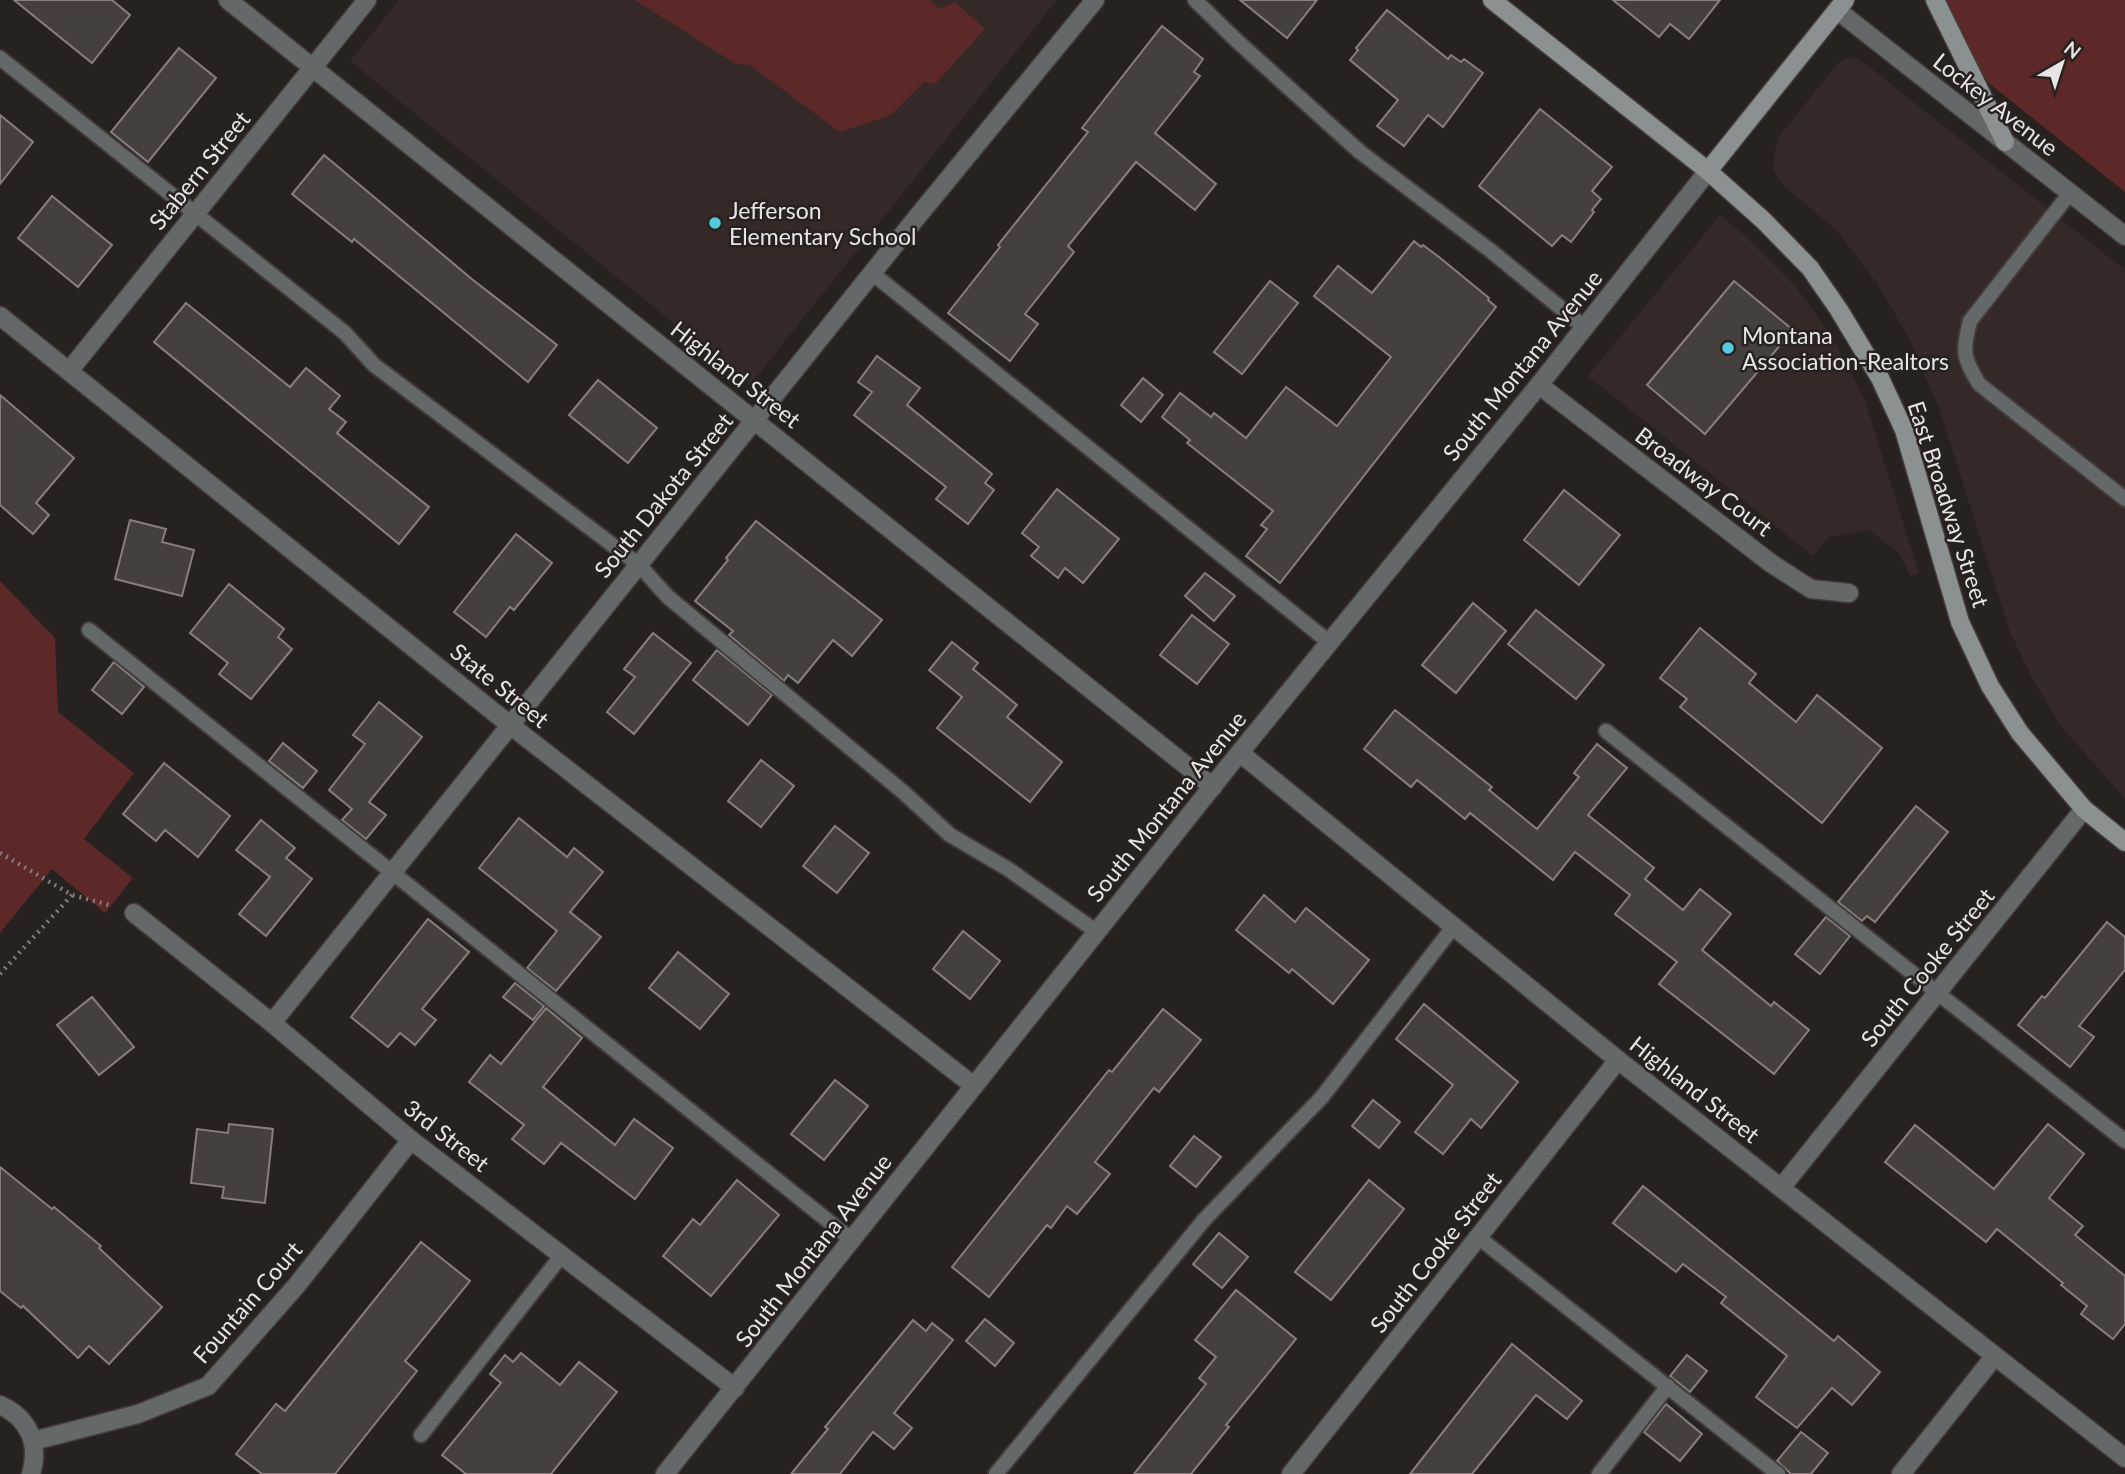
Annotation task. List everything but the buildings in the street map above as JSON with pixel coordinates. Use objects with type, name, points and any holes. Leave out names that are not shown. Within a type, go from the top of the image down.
[{"type":"street","name":"Highland Street","points":[[228,0],[1213,787]]},
{"type":"street","name":"Stabern Street","points":[[69,371],[367,0]]},
{"type":"street","name":"South Dakota Street","points":[[272,1023],[1094,0]]},
{"type":"street","name":"East Broadway Street","points":[[1492,0],[1708,171],[1763,220],[1810,268],[1880,378],[1904,430],[1960,622],[1985,676],[2021,733],[2084,809],[2125,842]]},
{"type":"street","points":[[1935,0],[2005,142]]},
{"type":"street","points":[[1708,171],[1841,5]]},
{"type":"street","name":"Lockey Avenue","points":[[1841,5],[2005,142],[2125,236]]},
{"type":"street","name":"South Montana Avenue","points":[[665,1474],[1708,171]]},
{"type":"street","name":"State Street","points":[[0,316],[510,725],[974,1086]]},
{"type":"street","name":"Broadway Court","points":[[1539,385],[1772,564],[1811,589],[1849,593]]},
{"type":"street","name":"Highland Street","points":[[1240,753],[1618,1060],[2125,1458]]},
{"type":"street","name":"South Cooke Street","points":[[1782,1188],[2084,809]]},
{"type":"street","name":"3rd Street","points":[[134,913],[272,1023],[411,1140],[735,1388]]},
{"type":"street","name":"South Cooke Street","points":[[1291,1474],[1618,1060]]},
{"type":"street","name":"Fountain Court","points":[[33,1441],[138,1414],[208,1386],[297,1285],[411,1140]]},
{"type":"street","points":[[1901,1474],[1994,1357]]},
{"type":"street","points":[[0,1405],[12,1410],[25,1422],[36,1455],[31,1474]]},
{"type":"lane","points":[[1195,0],[1360,152],[1491,251],[1584,327]]},
{"type":"lane","points":[[0,58],[345,333],[374,365],[639,565],[668,597],[902,791],[950,835],[1007,869],[1097,932]]},
{"type":"lane","points":[[2070,193],[1970,321],[1964,344],[1966,363],[1979,384],[2125,499]]},
{"type":"lane","points":[[872,273],[1330,643]]},
{"type":"lane","points":[[89,630],[852,1240]]},
{"type":"lane","points":[[1606,731],[2125,1141]]},
{"type":"lane","points":[[996,1474],[1204,1220],[1322,1097],[1454,926]]},
{"type":"lane","points":[[1478,1237],[1778,1474]]},
{"type":"lane","points":[[421,1435],[562,1255]]},
{"type":"lane","points":[[1599,1474],[1668,1386]]},
{"type":"path","points":[[0,853],[72,895],[134,913]]},
{"type":"path","points":[[0,974],[72,895]]},
{"type":"shaded area","name":"Jefferson Elementary School","points":[[399,0],[1057,0],[750,385],[350,61]]},
{"type":"shaded area","points":[[635,0],[929,0],[940,9],[955,2],[985,29],[935,84],[924,82],[891,115],[840,132],[750,65],[736,64]]},
{"type":"shaded area","points":[[1943,0],[2125,0],[2125,192],[1991,85],[1983,76]]},
{"type":"shaded area","points":[[1849,58],[1857,59],[1868,66],[2125,270],[2125,799],[2060,725],[2032,678],[2010,632],[1940,411],[1909,338],[1874,279],[1836,230],[1784,186],[1774,171],[1774,154],[1780,135],[1839,62]]},
{"type":"shaded area","points":[[1720,215],[1797,288],[1833,338],[1864,398],[1919,573],[1911,577],[1899,553],[1869,530],[1829,537],[1813,556],[1588,376]]},
{"type":"shaded area","points":[[0,581],[55,638],[58,712],[134,773],[84,839],[133,878],[105,913],[52,869],[0,933]]},
{"type":"place","name":"Jefferson Elementary School","points":[[715,223]]},
{"type":"place","name":"Montana Association-Realtors","points":[[1728,348]]}]
